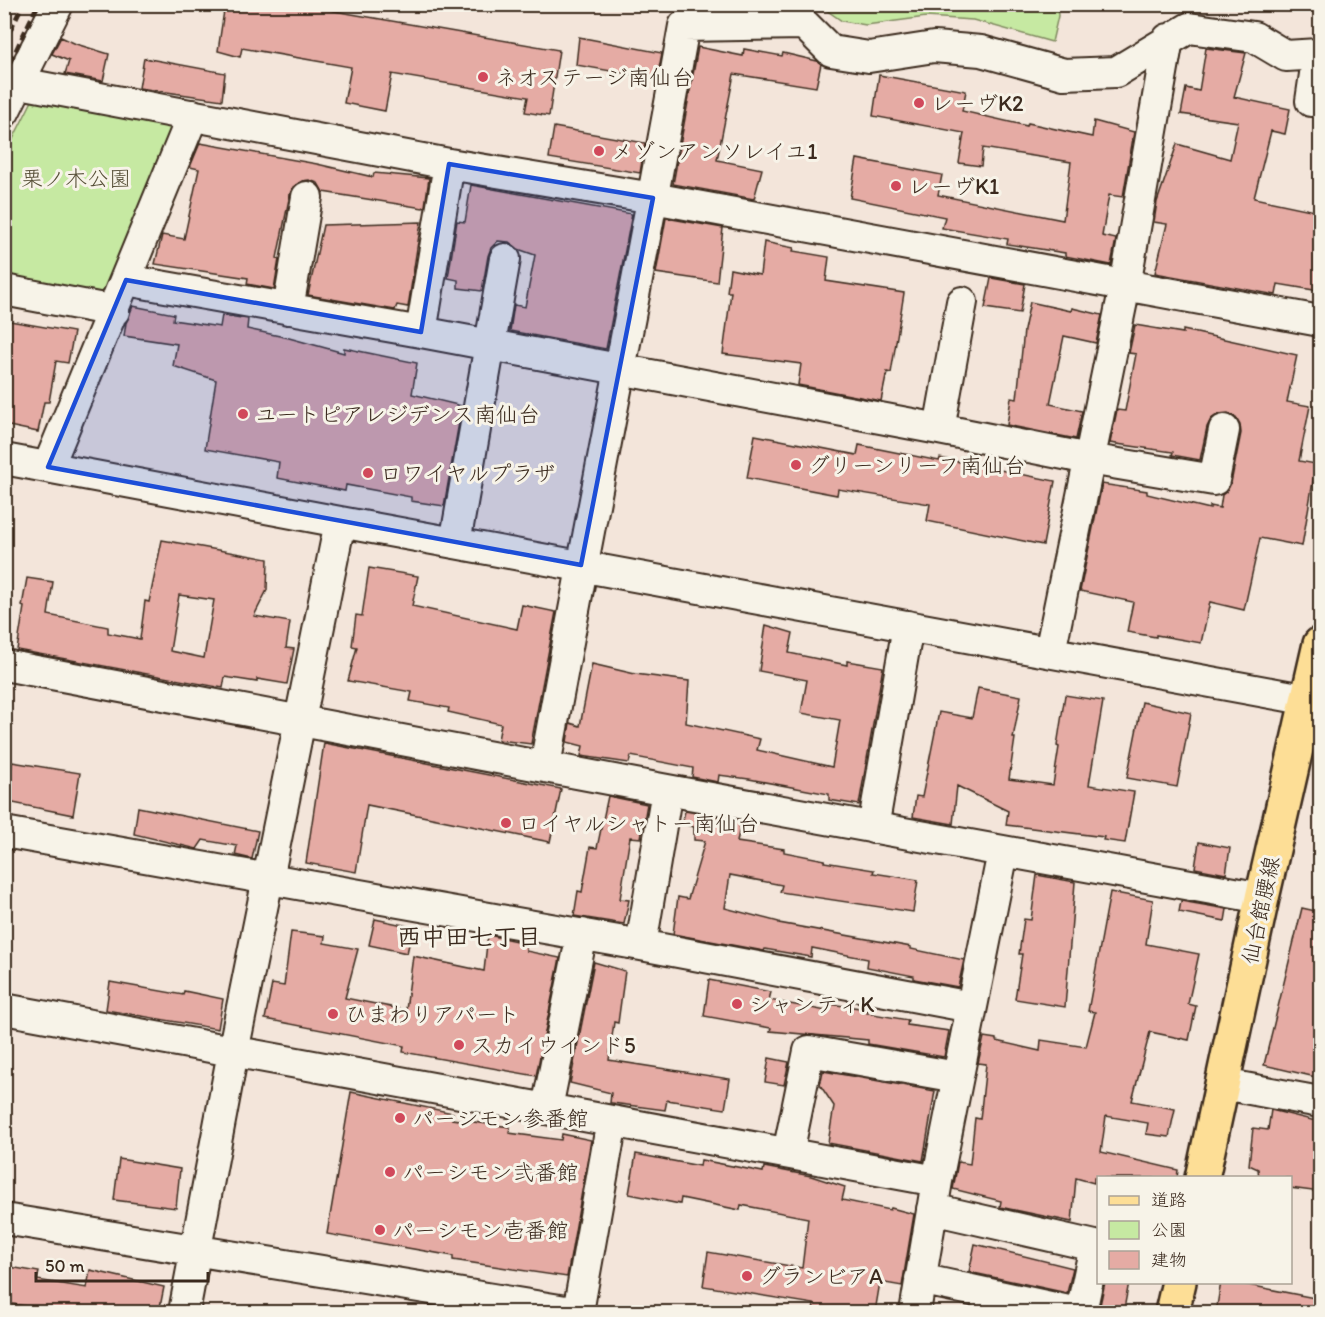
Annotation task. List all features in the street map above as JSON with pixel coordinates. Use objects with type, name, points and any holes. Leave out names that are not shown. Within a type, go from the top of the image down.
[{"type":"main road","name":"仙台館腰線","points":[[1202,1176],[1262,898],[1314,700],[1320,644]]},
{"type":"main road","points":[[1172,1312],[1179,1284]]},
{"type":"street","points":[[4,112],[12,82],[58,4]]},
{"type":"street","points":[[545,766],[684,26],[804,24],[831,51],[869,57],[934,47],[981,51],[1064,74],[1116,72],[1189,28],[1254,37],[1286,56],[1318,54],[1311,100]]},
{"type":"street","points":[[1050,652],[1125,286],[1168,39]]},
{"type":"street","points":[[12,82],[449,164],[653,198],[1320,321]]},
{"type":"street","points":[[48,467],[193,115]]},
{"type":"street","points":[[421,332],[449,164]]},
{"type":"street","points":[[288,309],[307,197]]},
{"type":"street","points":[[455,543],[505,259]]},
{"type":"street","points":[[126,280],[421,332],[1089,459],[1214,480],[1224,430]]},
{"type":"street","points":[[4,290],[114,311]]},
{"type":"street","points":[[939,429],[962,302]]},
{"type":"street","points":[[4,459],[1314,700]]},
{"type":"street","points":[[184,1312],[340,522]]},
{"type":"street","points":[[873,828],[908,626]]},
{"type":"street","points":[[4,665],[667,790],[1262,898]]},
{"type":"street","points":[[641,945],[667,790]]},
{"type":"street","points":[[4,832],[582,934],[971,1007]]},
{"type":"street","points":[[915,1312],[957,1077],[1003,852]]},
{"type":"street","points":[[548,1108],[582,934]]},
{"type":"street","points":[[4,1009],[788,1153],[935,1195],[1095,1246],[1081,1312]]},
{"type":"street","points":[[788,1153],[809,1051],[957,1077]]},
{"type":"street","points":[[1223,1084],[1320,1102]]},
{"type":"street","points":[[578,1312],[612,1121]]},
{"type":"street","points":[[4,1219],[572,1312]]},
{"type":"street","points":[[920,1279],[1073,1312]]},
{"type":"highlighted area","points":[[449,164],[653,198],[581,565],[48,467],[126,280],[421,332]]},
{"type":"green space","points":[[1057,4],[1058,16],[1052,42],[973,20],[926,17],[866,25],[842,21],[819,5]]},
{"type":"green space","name":"栗ノ木公園","points":[[34,97],[167,122],[174,129],[105,294],[98,299],[5,280],[4,157]]},
{"type":"building","name":"ネオステージ南仙台","points":[[225,4],[294,4],[559,50],[549,116],[525,112],[528,97],[392,74],[385,111],[344,103],[351,67],[242,48],[240,57],[218,51]]},
{"type":"building","points":[[61,37],[109,54],[103,81],[65,74],[69,61],[52,54]]},
{"type":"building","points":[[579,37],[662,53],[657,79],[576,65]]},
{"type":"building","points":[[698,47],[743,56],[744,49],[782,56],[783,53],[821,64],[816,87],[734,74],[717,160],[762,169],[754,199],[673,184]]},
{"type":"building","points":[[1206,48],[1246,53],[1234,97],[1290,109],[1285,134],[1271,131],[1254,198],[1320,212],[1320,291],[1278,284],[1276,295],[1155,273],[1167,224],[1154,222],[1157,202],[1177,144],[1230,159],[1238,122],[1181,114],[1186,88],[1199,91]]},
{"type":"building","points":[[144,58],[225,73],[222,100],[139,88]]},
{"type":"building","points":[[879,75],[966,91],[962,111],[1027,126],[1028,123],[1092,137],[1094,121],[1134,132],[1123,197],[1109,195],[1102,236],[1116,239],[1111,265],[1065,256],[1065,253],[1007,244],[1008,239],[942,228],[945,217],[850,198],[857,159],[942,175],[938,195],[1063,220],[1071,162],[983,148],[981,166],[959,163],[964,133],[873,116]]},
{"type":"building","name":"メゾンアンソレイユ1","points":[[554,127],[645,143],[640,173],[549,158]]},
{"type":"building","points":[[200,143],[317,164],[373,177],[374,173],[429,178],[425,206],[423,208],[323,192],[318,183],[309,180],[302,181],[293,187],[290,194],[277,258],[279,259],[274,289],[247,284],[248,278],[155,264],[162,235],[184,239],[199,169],[190,167]]},
{"type":"building","points":[[471,185],[632,214],[606,349],[510,331],[514,305],[525,307],[535,255],[518,249],[509,242],[498,241],[491,248],[482,291],[458,288],[458,280],[448,278],[457,221],[465,222]]},
{"type":"building","points":[[666,218],[723,228],[717,282],[656,273]]},
{"type":"building","points":[[421,222],[408,307],[397,305],[395,310],[308,295],[323,225]]},
{"type":"building","points":[[764,242],[794,248],[793,251],[829,257],[826,281],[904,293],[891,373],[887,372],[881,401],[798,385],[801,364],[723,354],[731,292],[727,292],[730,269],[760,275]]},
{"type":"building","points":[[991,278],[1025,284],[1020,313],[985,308]]},
{"type":"building","points":[[1030,302],[1102,315],[1096,343],[1064,336],[1050,404],[1082,411],[1076,439],[1007,425],[1011,398],[1017,399],[1024,330]]},
{"type":"building","points":[[133,306],[174,314],[173,320],[220,327],[222,315],[248,319],[247,329],[344,353],[344,348],[417,363],[412,394],[462,406],[444,506],[411,501],[411,497],[346,485],[345,491],[277,478],[279,462],[205,449],[216,380],[173,366],[177,344],[124,336],[126,323]]},
{"type":"building","points":[[4,320],[74,332],[68,363],[56,361],[49,402],[44,402],[38,432],[4,425]]},
{"type":"building","points":[[1135,325],[1183,333],[1183,330],[1297,355],[1287,402],[1310,406],[1299,461],[1316,464],[1302,546],[1260,538],[1244,610],[1210,602],[1201,643],[1127,632],[1133,602],[1080,591],[1102,484],[1147,491],[1147,494],[1210,509],[1210,506],[1220,508],[1222,495],[1231,483],[1241,433],[1236,417],[1228,413],[1219,414],[1211,419],[1200,460],[1172,455],[1173,452],[1110,443],[1117,410],[1125,411],[1136,354],[1129,353]]},
{"type":"building","points":[[755,435],[857,455],[859,445],[939,461],[940,458],[1055,481],[1043,545],[927,521],[930,504],[838,489],[837,495],[747,478]]},
{"type":"building","points":[[162,540],[268,559],[267,590],[254,616],[290,622],[286,648],[294,649],[287,684],[225,677],[223,688],[17,650],[27,578],[53,582],[48,615],[108,627],[108,633],[140,639],[145,601],[149,602]],"holes":[[[179,595],[214,600],[204,658],[170,651]]]},
{"type":"building","points":[[369,568],[418,576],[412,606],[517,629],[522,605],[556,612],[531,744],[498,740],[501,724],[448,712],[449,708],[410,701],[412,692],[348,681],[357,647],[352,646],[356,615],[362,616]]},
{"type":"building","points":[[766,625],[793,633],[789,653],[847,665],[847,661],[883,667],[859,805],[829,800],[829,794],[749,779],[719,775],[718,782],[692,777],[693,768],[631,756],[629,763],[581,756],[583,746],[567,742],[570,723],[580,726],[592,664],[635,674],[689,681],[686,723],[760,739],[757,750],[832,767],[840,720],[801,713],[807,680],[759,671]]},
{"type":"building","points":[[978,688],[1021,696],[1013,738],[1015,738],[1009,779],[1053,785],[1065,695],[1103,701],[1089,785],[1134,792],[1125,843],[1103,840],[1104,837],[1006,825],[1008,811],[957,786],[953,824],[913,817],[916,796],[922,797],[939,712],[972,718]]},
{"type":"building","points":[[1142,702],[1191,713],[1177,787],[1127,778]]},
{"type":"building","name":"ロイヤルシャトー南仙台","points":[[324,743],[561,789],[550,842],[367,805],[356,872],[306,863]]},
{"type":"building","points":[[12,762],[80,773],[73,815],[8,802]]},
{"type":"building","points":[[608,796],[647,804],[641,838],[630,837],[620,899],[629,900],[624,924],[574,916],[578,891],[582,892],[590,847],[597,848]]},
{"type":"building","points":[[138,807],[258,831],[252,859],[235,855],[237,846],[203,840],[197,849],[134,834]]},
{"type":"building","points":[[685,811],[741,821],[737,842],[784,849],[784,852],[825,860],[824,862],[918,880],[913,912],[780,892],[782,885],[730,875],[725,908],[779,923],[911,947],[911,949],[964,960],[958,987],[867,967],[868,959],[812,948],[811,957],[765,949],[764,951],[673,934],[678,897],[688,899],[705,841],[694,840],[694,827],[682,824]]},
{"type":"building","points":[[1199,842],[1230,848],[1226,874],[1195,868]]},
{"type":"building","points":[[1037,875],[1075,882],[1065,1007],[1015,999],[1022,954],[1019,954],[1024,919],[1031,920]]},
{"type":"building","points":[[1110,892],[1153,900],[1146,944],[1199,954],[1188,1004],[1196,1006],[1189,1040],[1150,1032],[1132,1101],[1175,1109],[1169,1137],[1146,1134],[1148,1123],[1106,1116],[1101,1152],[1178,1170],[1177,1176],[1097,1176],[1094,1178],[1094,1183],[1076,1178],[1072,1222],[1000,1207],[1001,1201],[953,1189],[958,1162],[970,1164],[975,1118],[980,1119],[986,1064],[978,1063],[984,1037],[1040,1051],[1041,1040],[1086,1047],[1095,1012],[1088,1011]]},
{"type":"building","points":[[1181,901],[1227,909],[1225,921],[1179,912]]},
{"type":"building","points":[[1302,908],[1320,912],[1320,1078],[1264,1065]]},
{"type":"building","points":[[375,919],[413,927],[407,953],[369,945]]},
{"type":"building","points":[[291,932],[325,936],[324,943],[358,949],[345,998],[406,1010],[413,956],[484,971],[488,935],[526,943],[526,951],[560,958],[536,1076],[403,1052],[404,1046],[265,1019],[272,984],[284,986]]},
{"type":"building","points":[[594,962],[625,971],[618,1023],[614,1022],[609,1060],[730,1079],[725,1109],[667,1100],[665,1110],[610,1103],[611,1093],[570,1083]]},
{"type":"building","points":[[709,980],[771,992],[769,1000],[826,1011],[829,1004],[868,1009],[867,1013],[908,1020],[907,1025],[949,1031],[944,1057],[868,1044],[868,1040],[770,1031],[771,1028],[704,1016]]},
{"type":"building","points":[[110,982],[183,995],[184,991],[223,999],[218,1029],[106,1010]]},
{"type":"building","points":[[769,1058],[789,1062],[784,1085],[765,1082]]},
{"type":"building","points":[[823,1071],[935,1091],[923,1161],[828,1143],[834,1106],[820,1085]]},
{"type":"building","points":[[351,1092],[453,1113],[452,1119],[510,1127],[509,1133],[561,1140],[562,1134],[591,1140],[567,1277],[453,1260],[453,1256],[327,1234]]},
{"type":"building","points":[[1271,1110],[1320,1122],[1320,1192],[1292,1188],[1292,1176],[1259,1176],[1258,1169],[1249,1165],[1253,1128],[1268,1130]]},
{"type":"building","points":[[636,1154],[700,1166],[701,1160],[763,1172],[764,1167],[811,1176],[845,1187],[842,1200],[914,1214],[902,1286],[880,1282],[875,1312],[813,1312],[814,1304],[703,1286],[708,1252],[802,1268],[808,1218],[741,1205],[740,1210],[681,1198],[680,1204],[629,1194]]},
{"type":"building","points":[[119,1159],[180,1169],[176,1208],[114,1200]]},
{"type":"building","points":[[975,1244],[1073,1268],[1067,1293],[969,1272]]},
{"type":"building","points":[[4,1266],[39,1272],[37,1280],[87,1288],[90,1270],[164,1287],[159,1312],[72,1312],[4,1303]]},
{"type":"building","points":[[1105,1284],[1129,1284],[1124,1309],[1100,1305]]},
{"type":"building","points":[[1221,1284],[1243,1284],[1320,1299],[1320,1312],[1216,1312]]},
{"type":"railway","points":[[4,43],[23,4]]},
{"type":"railway","points":[[4,75],[38,4]]},
{"type":"place","name":"ネオステージ南仙台","points":[[483,77]]},
{"type":"place","name":"レーヴK2","points":[[919,103]]},
{"type":"place","name":"メゾンアンソレイユ1","points":[[599,151]]},
{"type":"place","name":"レーヴK1","points":[[896,186]]},
{"type":"place","name":"ユートピアレジデンス南仙台","points":[[243,414]]},
{"type":"place","name":"グリーンリーフ南仙台","points":[[796,465]]},
{"type":"place","name":"ロワイヤルプラザ","points":[[368,473]]},
{"type":"place","name":"ロイヤルシャトー南仙台","points":[[506,823]]},
{"type":"place","name":"シャンティK","points":[[737,1004]]},
{"type":"place","name":"ひまわりアパート","points":[[333,1014]]},
{"type":"place","name":"スカイウインド5","points":[[459,1045]]},
{"type":"place","name":"パーシモン参番館","points":[[400,1118]]},
{"type":"place","name":"パーシモン弐番館","points":[[390,1172]]},
{"type":"place","name":"パーシモン壱番館","points":[[380,1230]]},
{"type":"place","name":"グランビアA","points":[[747,1276]]},
{"type":"district","name":"西中田七丁目","points":[[469,937]]}]
